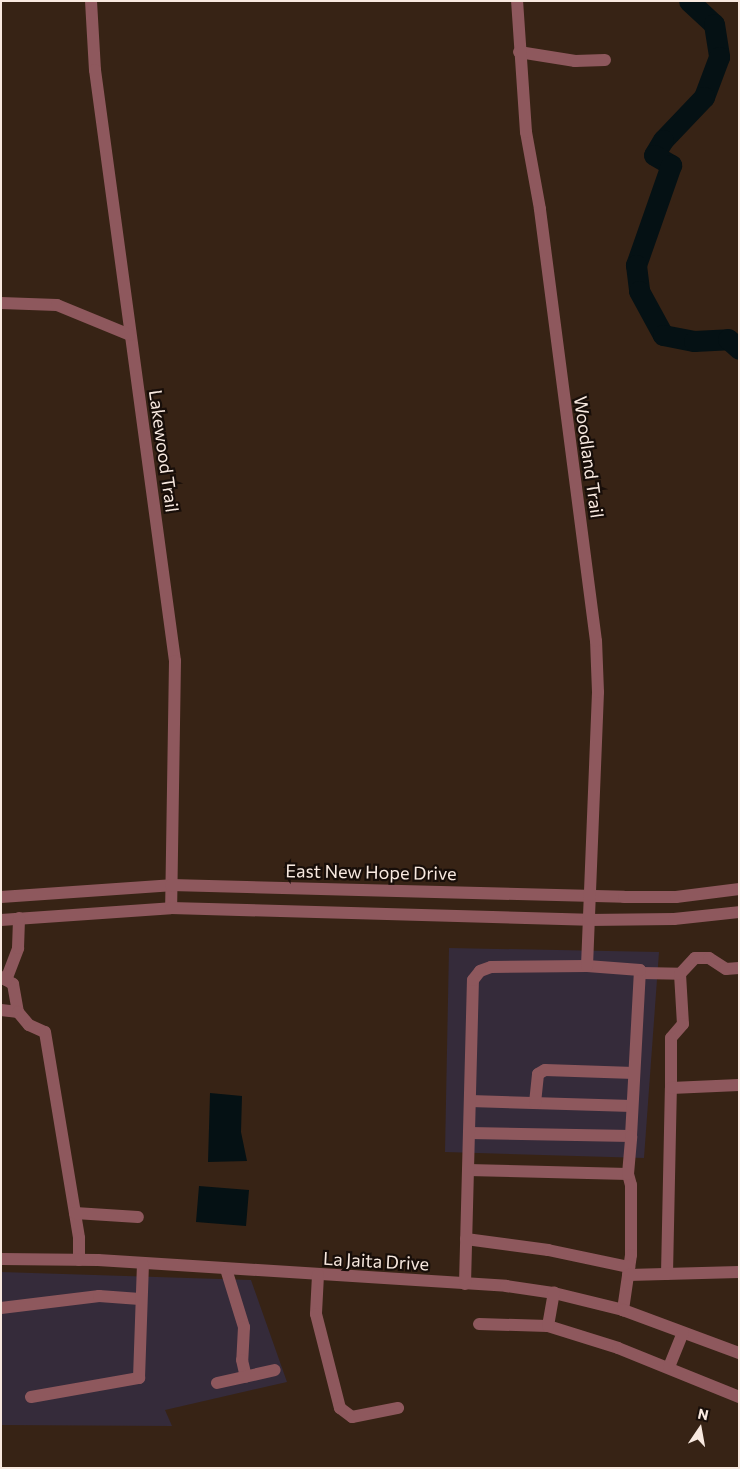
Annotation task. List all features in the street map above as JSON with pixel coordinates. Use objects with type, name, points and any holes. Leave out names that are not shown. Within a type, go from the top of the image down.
[{"type":"street","name":"Lakewood Trail","points":[[90,1],[95,70],[130,335],[170,609],[175,661],[171,908]]},
{"type":"street","name":"Woodland Trail","points":[[517,1],[519,52],[526,132],[540,209],[596,642],[598,692],[587,966]]},
{"type":"street","points":[[519,52],[575,61],[605,60]]},
{"type":"street","points":[[1,303],[57,304],[130,335]]},
{"type":"street","name":"East New Hope Drive","points":[[1,897],[171,885],[676,897],[739,889]]},
{"type":"street","points":[[1,920],[171,908],[588,920],[674,919],[739,912]]},
{"type":"street","points":[[19,918],[18,948],[3,979],[13,984],[18,1012],[30,1025],[45,1032],[75,1214],[79,1260]]},
{"type":"street","points":[[667,1274],[671,1038],[683,1024],[680,974],[695,958],[709,958],[726,969],[739,968]]},
{"type":"street","points":[[465,1284],[474,980],[480,971],[491,967],[587,966],[640,970],[641,973],[680,974]]},
{"type":"street","points":[[623,1310],[629,1271],[631,1184],[628,1174],[641,973]]},
{"type":"street","points":[[1,1010],[18,1012]]},
{"type":"street","points":[[535,1103],[538,1074],[546,1070],[634,1073]]},
{"type":"street","points":[[671,1088],[739,1085]]},
{"type":"street","points":[[470,1101],[632,1106]]},
{"type":"street","points":[[469,1133],[631,1136]]},
{"type":"street","points":[[468,1170],[628,1174]]},
{"type":"street","points":[[75,1214],[138,1217]]},
{"type":"street","points":[[466,1239],[548,1250],[629,1271],[667,1274],[739,1272]]},
{"type":"street","name":"La Jaita Drive","points":[[1,1260],[79,1260],[465,1284],[554,1293],[623,1310],[739,1353]]},
{"type":"street","points":[[31,1398],[139,1378],[143,1356],[140,1299],[143,1264]]},
{"type":"street","points":[[226,1269],[244,1327],[242,1360],[246,1376]]},
{"type":"street","points":[[318,1275],[316,1314],[340,1408],[352,1417],[398,1408]]},
{"type":"street","points":[[548,1326],[554,1293]]},
{"type":"street","points":[[1,1308],[100,1296],[140,1299]]},
{"type":"street","points":[[479,1324],[548,1326],[669,1367],[739,1397]]},
{"type":"street","points":[[669,1367],[683,1333]]},
{"type":"street","points":[[217,1383],[275,1370]]},
{"type":"shaded area","points":[[449,948],[659,952],[644,1158],[445,1152]]},
{"type":"shaded area","points":[[210,1093],[242,1096],[241,1132],[247,1161],[208,1162]]},
{"type":"shaded area","points":[[199,1186],[249,1190],[246,1226],[196,1222]]},
{"type":"shaded area","points":[[1,1272],[251,1280],[287,1382],[165,1410],[172,1426],[1,1425]]},
{"type":"waterway","points":[[689,1],[714,24],[719,57],[704,97],[663,140],[654,155],[671,165],[636,265],[639,291],[663,335],[694,341],[728,339],[739,349]]}]
